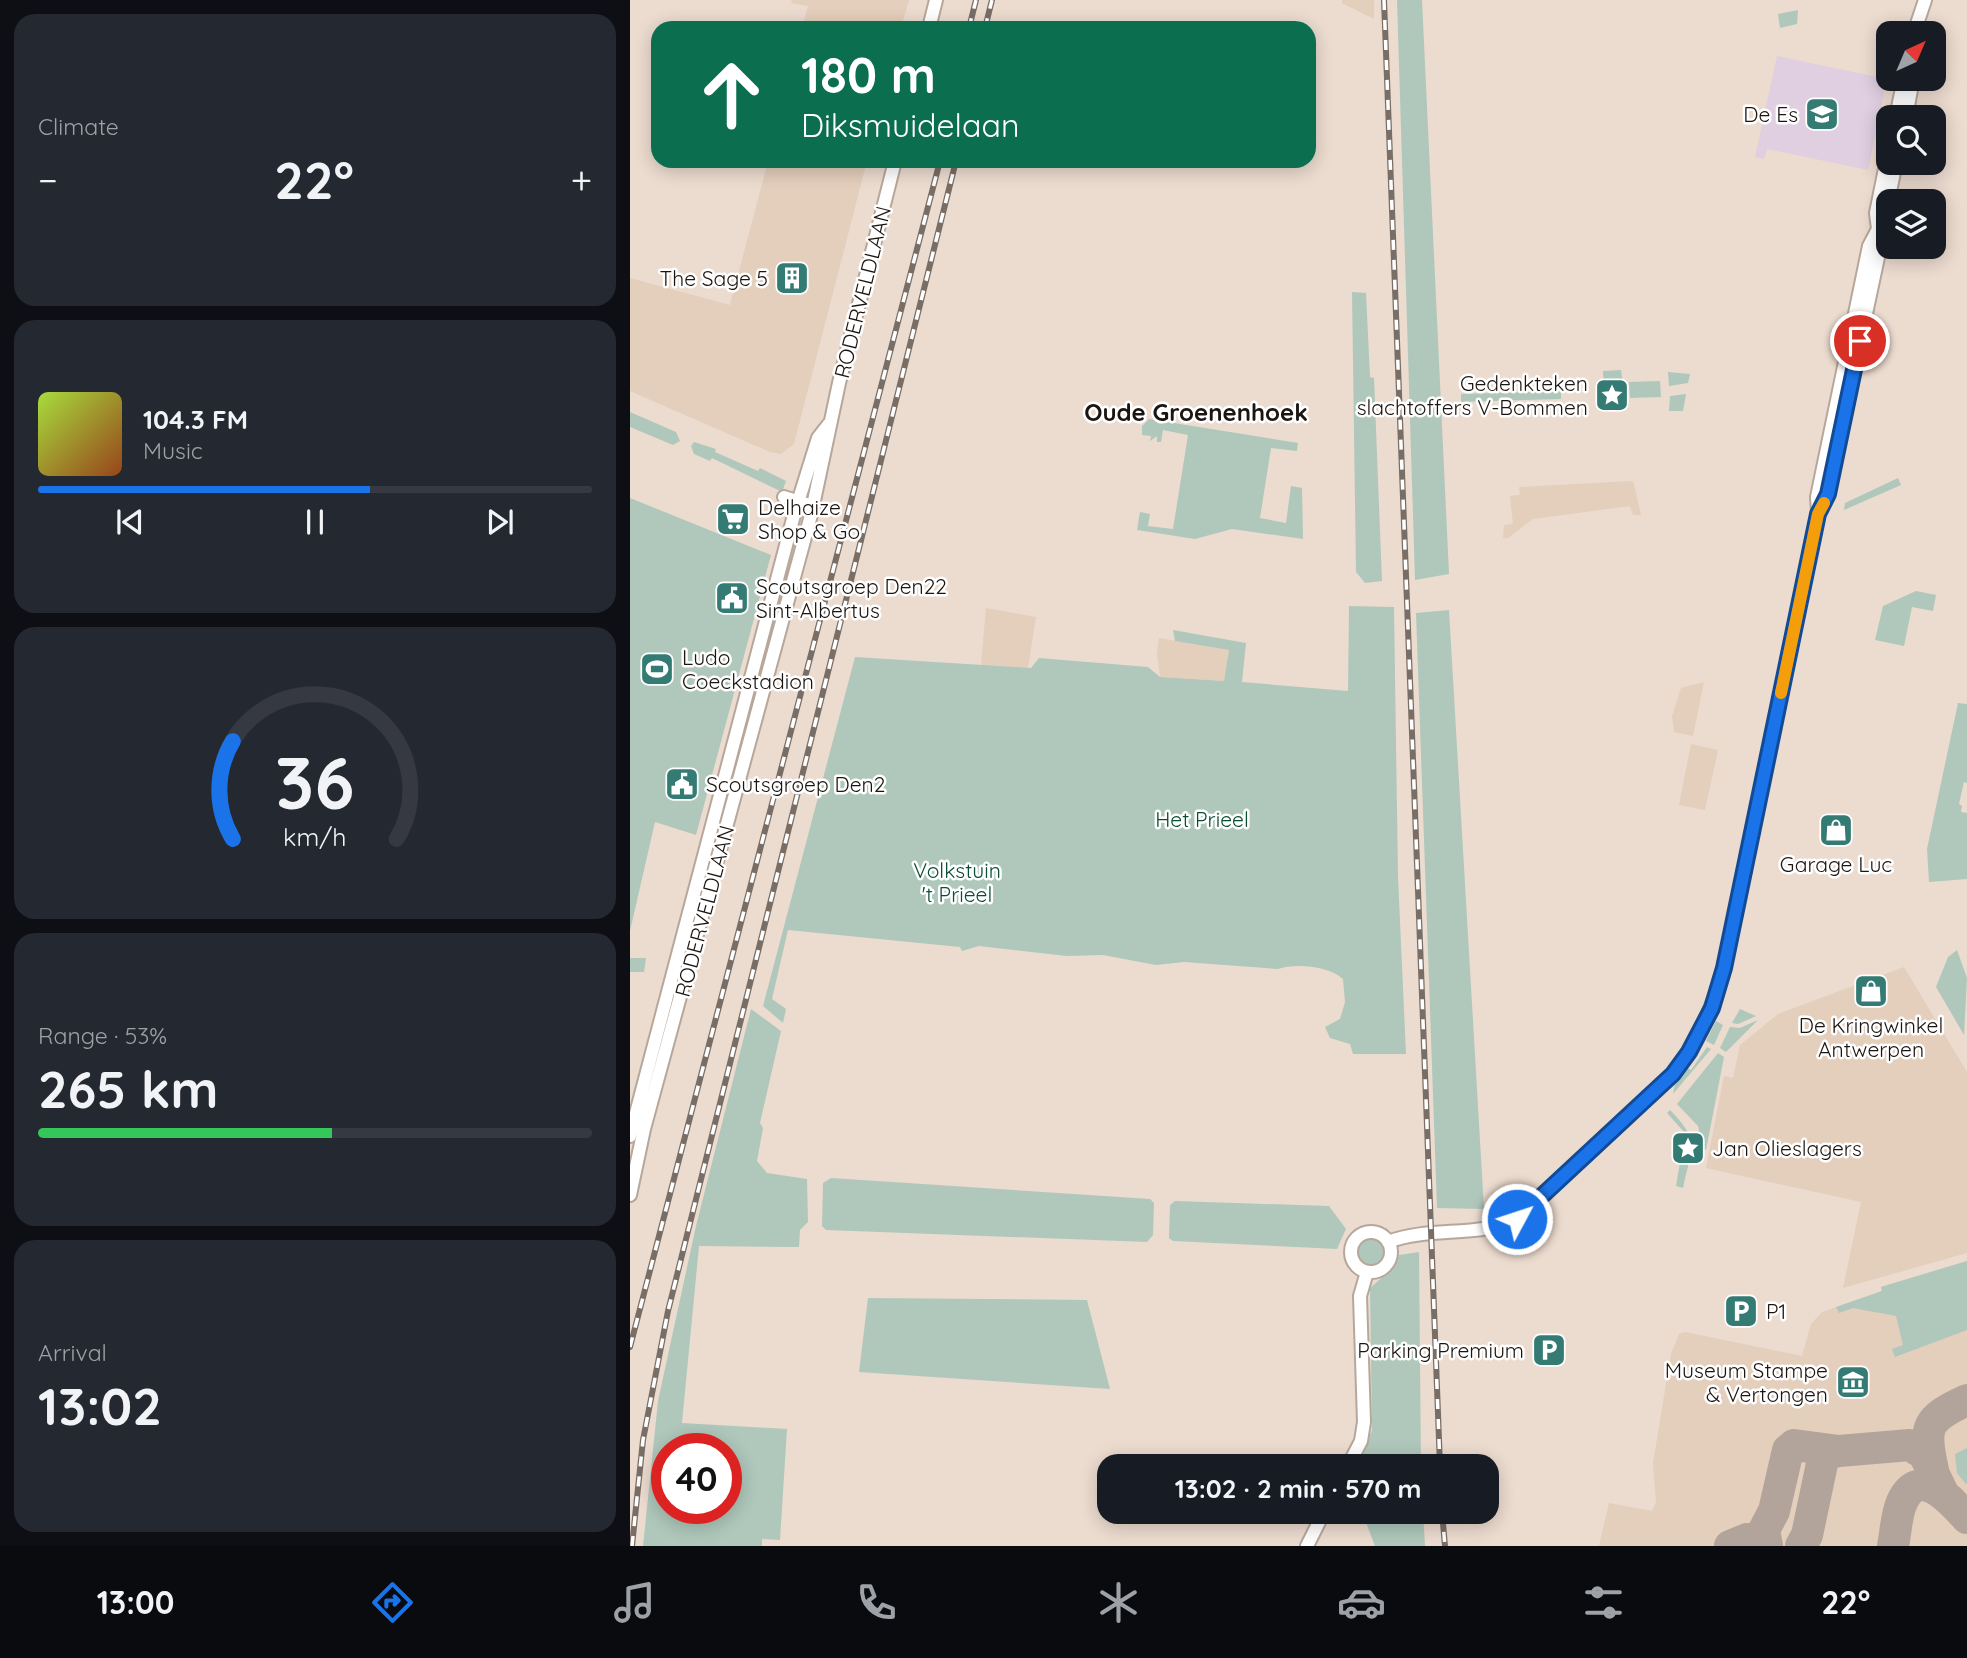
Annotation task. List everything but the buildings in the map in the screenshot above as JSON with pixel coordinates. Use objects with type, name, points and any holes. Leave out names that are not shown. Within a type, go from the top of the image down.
[{"type":"street","points":[[931,21],[936,0]]},
{"type":"street","points":[[1922,21],[1925,0]]},
{"type":"street","name":"RODERVELDLAAN","points":[[630,1195],[644,1129],[813,506],[829,441],[830,423],[893,168]]},
{"type":"street","points":[[1388,1242],[1417,1233],[1496,1226],[1517,1219],[1673,1074],[1692,1046],[1717,992],[1818,514],[1828,494],[1878,259]]},
{"type":"street","name":"RODERVELDLAAN","points":[[630,1136],[798,501],[818,438],[830,423]]},
{"type":"street","points":[[804,482],[817,487]]},
{"type":"street","points":[[785,497],[813,506]]},
{"type":"street","points":[[1368,1232],[1376,1233],[1388,1242],[1390,1257],[1387,1264],[1375,1272],[1367,1272],[1353,1261],[1351,1249],[1356,1238],[1368,1232]]},
{"type":"street","points":[[1354,1454],[1361,1441],[1364,1422],[1360,1296],[1367,1272]]},
{"type":"street","points":[[1307,1546],[1318,1524]]},
{"type":"shaded area","points":[[792,0],[909,0],[903,21],[804,21],[808,6],[791,3]]},
{"type":"shaded area","points":[[1342,0],[1374,0],[1374,19],[1342,3]]},
{"type":"shaded area","name":"De Es","points":[[1777,56],[1876,77],[1876,91],[1884,91],[1882,105],[1876,105],[1876,132],[1868,170],[1767,149],[1764,159],[1755,157]]},
{"type":"shaded area","points":[[766,168],[865,168],[794,444],[781,454],[770,452],[630,391],[630,278],[730,305]]},
{"type":"shaded area","points":[[1633,481],[1641,515],[1633,515],[1630,506],[1533,519],[1508,538],[1503,538],[1504,525],[1513,524],[1510,496],[1520,495],[1519,487]]},
{"type":"shaded area","points":[[986,608],[1036,617],[1028,668],[981,666]]},
{"type":"shaded area","points":[[1159,638],[1229,650],[1224,681],[1160,677],[1157,654]]},
{"type":"shaded area","points":[[1704,682],[1693,736],[1674,732],[1672,716],[1681,688]]},
{"type":"shaded area","points":[[1691,744],[1718,750],[1705,810],[1679,805]]},
{"type":"shaded area","points":[[1904,967],[1967,1072],[1967,1253],[1843,1288],[1861,1202],[1706,1168],[1724,1076],[1733,1078],[1740,1045],[1778,1014]]},
{"type":"shaded area","points":[[1967,1261],[1967,1546],[1599,1546],[1609,1503],[1652,1511],[1656,1502],[1653,1463],[1671,1354],[1679,1334],[1685,1332],[1802,1356],[1811,1324],[1822,1312],[1882,1291],[1881,1287]]},
{"type":"green space","points":[[1397,0],[1422,0],[1449,574],[1415,580]]},
{"type":"green space","points":[[1798,10],[1797,24],[1780,28],[1778,14]]},
{"type":"green space","points":[[1352,292],[1366,293],[1370,377],[1374,378],[1382,581],[1365,583],[1356,572]]},
{"type":"green space","points":[[1621,370],[1623,384],[1604,391],[1603,371]]},
{"type":"green space","points":[[1668,372],[1690,374],[1688,383],[1669,386]]},
{"type":"green space","points":[[1660,381],[1661,397],[1630,398],[1629,382]]},
{"type":"green space","points":[[1561,391],[1561,399],[1461,402],[1461,394]]},
{"type":"green space","points":[[1686,394],[1683,411],[1669,411],[1670,396]]},
{"type":"green space","points":[[1623,398],[1624,409],[1605,410],[1604,401]]},
{"type":"green space","points":[[630,412],[676,432],[680,441],[673,445],[630,427]]},
{"type":"green space","points":[[1149,419],[1298,443],[1297,451],[1271,448],[1260,518],[1286,523],[1291,486],[1302,488],[1303,539],[1232,529],[1195,539],[1137,530],[1140,512],[1150,514],[1148,526],[1173,529],[1188,435],[1163,430],[1161,442],[1157,442],[1157,436],[1150,441],[1151,436],[1142,435],[1142,426]]},
{"type":"green space","points":[[694,442],[716,449],[715,452],[758,471],[760,468],[786,481],[782,492],[712,458],[710,461],[694,454],[691,446]]},
{"type":"green space","points":[[1898,478],[1901,485],[1844,510],[1845,503]]},
{"type":"green space","points":[[630,498],[771,555],[696,835],[655,822],[630,931]]},
{"type":"green space","points":[[1916,591],[1936,595],[1933,611],[1912,607],[1904,646],[1875,640],[1883,606]]},
{"type":"green space","name":"Het Prieel","points":[[1349,606],[1394,607],[1398,877],[1406,1054],[1353,1054],[1350,1044],[1330,1038],[1325,1027],[1340,1019],[1345,1002],[1343,979],[1329,971],[1302,966],[1278,969],[1184,962],[1156,965],[1103,955],[1067,956],[979,946],[962,951],[960,947],[788,930],[772,999],[786,1009],[783,1023],[763,1006],[855,657],[1031,668],[1039,658],[1148,667],[1160,677],[1224,681],[1229,650],[1175,641],[1173,630],[1246,643],[1242,682],[1348,691]]},
{"type":"green space","points":[[1449,610],[1484,1209],[1437,1208],[1416,613]]},
{"type":"green space","points":[[1958,703],[1967,704],[1967,783],[1964,782],[1959,804],[1962,806],[1961,812],[1967,813],[1967,879],[1929,882],[1927,849]]},
{"type":"green space","points":[[1957,950],[1967,978],[1964,1035],[1936,987],[1948,957]]},
{"type":"green space","points":[[630,958],[646,958],[644,972],[630,972]]},
{"type":"green space","points":[[751,1009],[781,1031],[760,1123],[763,1128],[757,1161],[767,1173],[807,1179],[808,1222],[800,1230],[799,1247],[699,1246],[682,1423],[787,1429],[780,1540],[762,1539],[762,1546],[643,1546],[651,1469],[651,1524],[742,1524],[742,1433],[655,1433],[658,1401],[696,1226]]},
{"type":"green space","points":[[1740,1009],[1756,1016],[1738,1024],[1732,1023]]},
{"type":"green space","points":[[1758,1020],[1726,1052],[1720,1048],[1730,1027],[1740,1028]]},
{"type":"green space","points":[[1716,1021],[1723,1025],[1714,1045],[1706,1041]]},
{"type":"green space","points":[[1707,1047],[1711,1049],[1673,1094],[1675,1084],[1687,1068],[1691,1070]]},
{"type":"green space","points":[[1718,1053],[1724,1057],[1706,1150],[1703,1149],[1698,1126],[1677,1104]]},
{"type":"green space","points":[[1670,1110],[1690,1138],[1691,1154],[1683,1188],[1676,1186],[1685,1133],[1667,1113]]},
{"type":"green space","points":[[831,1178],[1150,1199],[1154,1203],[1153,1235],[1147,1242],[826,1230],[822,1226],[823,1183]]},
{"type":"green space","points":[[1175,1201],[1329,1206],[1346,1229],[1337,1249],[1173,1241],[1169,1238],[1170,1205]]},
{"type":"green space","points":[[1371,1239],[1380,1243],[1384,1252],[1380,1261],[1371,1265],[1362,1261],[1358,1252],[1362,1243]]},
{"type":"green space","points":[[1419,1252],[1421,1454],[1363,1454],[1372,1430],[1370,1288],[1395,1266],[1399,1255]]},
{"type":"green space","points":[[1967,1261],[1967,1330],[1895,1357],[1892,1349],[1903,1345],[1896,1316],[1853,1308],[1839,1313],[1836,1307],[1882,1291],[1881,1287]]},
{"type":"green space","points":[[868,1298],[1087,1300],[1110,1389],[859,1372]]},
{"type":"green space","points":[[1967,1448],[1966,1484],[1957,1473],[1955,1454]]},
{"type":"green space","points":[[1367,1524],[1424,1524],[1425,1546],[1375,1546]]},
{"type":"taxiway","points":[[1933,1470],[1928,1443],[1931,1426],[1943,1413],[1967,1400]]},
{"type":"taxiway","points":[[1767,1546],[1764,1530],[1774,1511],[1788,1450],[1794,1445],[1839,1451],[1910,1445],[1924,1454],[1943,1493]]},
{"type":"taxiway","points":[[1801,1546],[1807,1535],[1823,1459],[1829,1453],[1839,1451]]},
{"type":"taxiway","points":[[1893,1546],[1902,1502],[1909,1491],[1918,1486],[1936,1489],[1967,1518]]},
{"type":"taxiway","points":[[1730,1546],[1747,1539],[1764,1546]]},
{"type":"railway","points":[[971,21],[976,0]]},
{"type":"railway","points":[[987,21],[992,0]]},
{"type":"railway","points":[[1384,0],[1440,1454]]},
{"type":"railway","points":[[630,1347],[938,168]]},
{"type":"railway","points":[[632,1546],[643,1440],[668,1311],[954,168]]},
{"type":"railway","points":[[1443,1524],[1445,1546]]},
{"type":"slow traffic","points":[[1781,693],[1818,514],[1824,503]]},
{"type":"place","name":"De Es","points":[[1822,114]]},
{"type":"place","name":"The Sage 5","points":[[792,278]]},
{"type":"place","name":"Gedenkteken slachtoffers V-Bommen","points":[[1612,395]]},
{"type":"place","name":"Delhaize Shop & Go","points":[[733,519]]},
{"type":"place","name":"Scoutsgroep Den22 Sint-Albertus","points":[[732,598]]},
{"type":"place","name":"Ludo Coeckstadion","points":[[657,669]]},
{"type":"place","name":"Scoutsgroep Den2","points":[[682,784]]},
{"type":"place","name":"Garage Luc","points":[[1836,830]]},
{"type":"place","name":"De Kringwinkel Antwerpen","points":[[1871,991]]},
{"type":"place","name":"Jan Olieslagers","points":[[1688,1148]]},
{"type":"place","name":"P1","points":[[1741,1311]]},
{"type":"place","name":"Parking Premium","points":[[1549,1350]]},
{"type":"place","name":"Museum Stampe & Vertongen","points":[[1853,1382]]},
{"type":"district","name":"Oude Groenenhoek","points":[[1196,412]]},
{"type":"route","points":[[1517,1219],[1665,1083],[1689,1052],[1712,1008],[1724,968],[1818,514],[1828,494],[1860,341]]},
{"type":"park label","name":"Volkstuin 't Prieel","points":[[957,882]]}]
